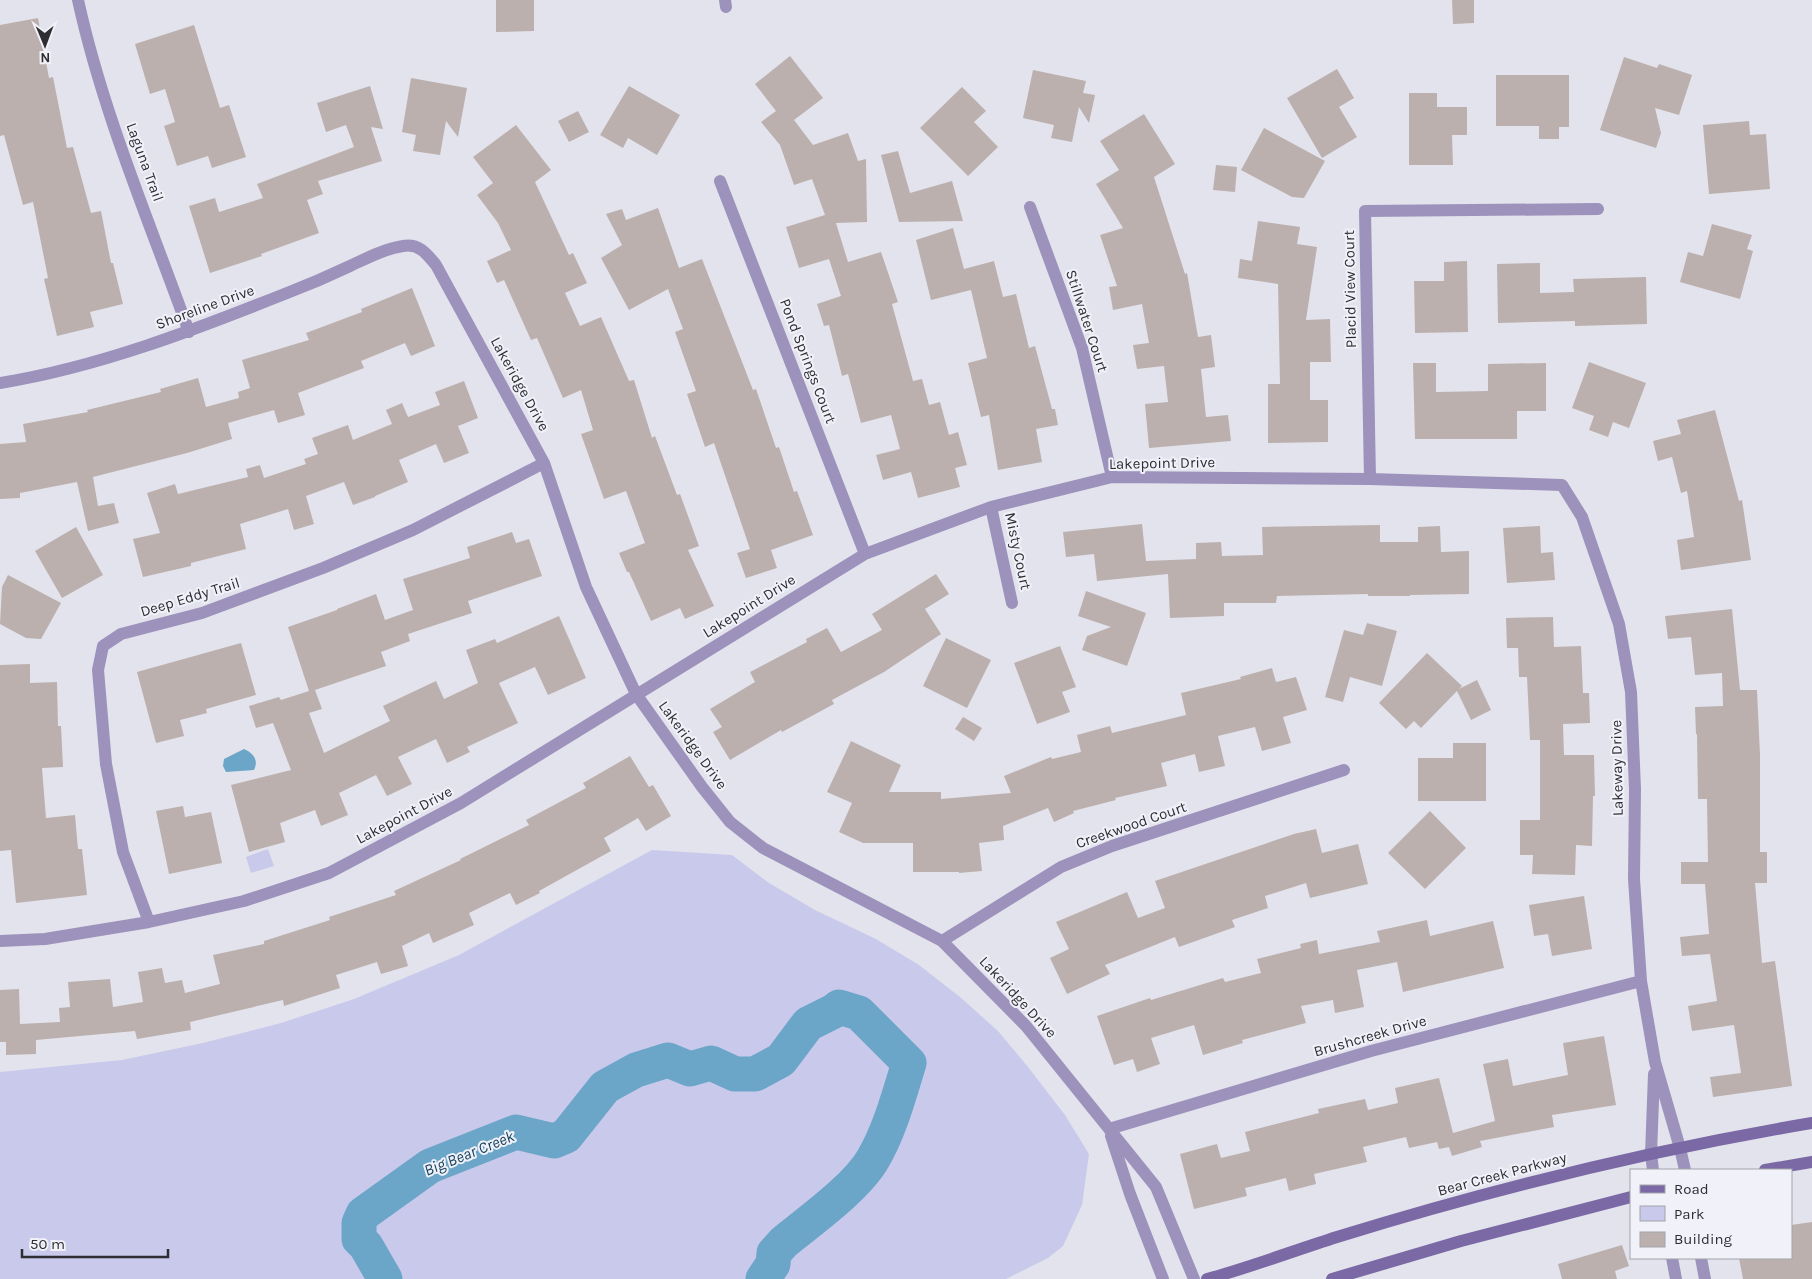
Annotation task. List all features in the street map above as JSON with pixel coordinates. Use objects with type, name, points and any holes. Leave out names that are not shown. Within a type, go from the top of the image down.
[{"type":"main road","name":"Bear Creek Parkway","points":[[1207,1279],[1337,1237],[1553,1176],[1680,1148],[1812,1123]]},
{"type":"main road","points":[[1771,1169],[1812,1162]]},
{"type":"main road","points":[[1332,1279],[1461,1241],[1630,1197]]},
{"type":"street","name":"Laguna Trail","points":[[78,0],[88,45],[113,123],[189,332]]},
{"type":"street","name":"Pond Springs Court","points":[[720,181],[865,554]]},
{"type":"street","name":"Stillwater Court","points":[[1030,207],[1082,348],[1112,477]]},
{"type":"street","name":"Placid View Court","points":[[1370,479],[1365,212],[1598,209]]},
{"type":"street","name":"Shoreline Drive","points":[[0,383],[106,358],[189,332],[314,282],[386,250],[415,246]]},
{"type":"street","name":"Lakeridge Drive","points":[[415,246],[425,252],[436,265],[544,463],[586,587],[636,694],[702,787],[730,822],[763,848],[942,941],[1026,1026],[1156,1187],[1194,1279]]},
{"type":"street","name":"Deep Eddy Trail","points":[[149,922],[122,852],[106,764],[98,670],[103,646],[121,634],[202,613],[323,568],[413,530],[544,463]]},
{"type":"street","name":"Lakepoint Drive","points":[[0,941],[45,939],[149,922],[244,901],[329,873],[461,803],[865,554],[991,507],[1112,477],[1370,479],[1562,485]]},
{"type":"street","name":"Lakeway Drive","points":[[1562,485],[1582,517],[1619,624],[1631,692],[1635,790],[1634,879],[1641,981],[1655,1062],[1685,1169]]},
{"type":"street","name":"Misty Court","points":[[991,507],[1012,603]]},
{"type":"street","name":"Creekwood Court","points":[[942,941],[1061,867],[1112,846],[1344,770]]},
{"type":"street","name":"Brushcreek Drive","points":[[1109,1129],[1371,1051],[1641,981]]},
{"type":"street","name":"Lakeway Drive","points":[[1653,1169],[1651,1154],[1655,1062]]},
{"type":"street","name":"Lakeridge Drive","points":[[1109,1129],[1130,1194],[1163,1279]]},
{"type":"street","points":[[1672,1259],[1676,1279]]},
{"type":"street","points":[[1701,1259],[1705,1279]]},
{"type":"green space","points":[[268,849],[274,866],[251,873],[246,857]]},
{"type":"green space","points":[[652,850],[732,855],[769,883],[815,910],[876,939],[919,965],[960,997],[998,1031],[1065,1115],[1089,1154],[1082,1205],[1063,1246],[1048,1258],[1006,1279],[0,1279],[0,1072],[122,1060],[203,1043],[281,1023],[354,999],[459,955]]},
{"type":"shaded area","points":[[244,749],[254,757],[256,763],[254,770],[226,772],[223,766],[224,759]]},
{"type":"building","points":[[496,0],[534,0],[534,31],[496,32]]},
{"type":"building","points":[[1452,0],[1474,0],[1474,23],[1453,24]]},
{"type":"building","points":[[38,18],[49,78],[53,77],[67,148],[73,147],[91,213],[101,211],[111,263],[113,263],[123,304],[90,312],[94,327],[57,336],[44,279],[48,278],[33,202],[23,205],[4,135],[0,136],[0,25]]},
{"type":"building","points":[[194,25],[220,108],[229,105],[246,157],[212,168],[208,156],[177,166],[164,126],[175,122],[165,89],[150,94],[135,44]]},
{"type":"building","points":[[790,56],[823,98],[794,120],[813,145],[848,133],[858,161],[866,159],[867,222],[836,223],[848,262],[881,252],[898,302],[892,304],[913,381],[922,379],[929,405],[940,402],[949,435],[958,432],[967,465],[955,468],[960,487],[918,498],[911,472],[883,480],[876,455],[900,449],[891,415],[861,423],[848,374],[842,376],[829,325],[824,326],[817,304],[841,296],[829,259],[799,268],[786,227],[825,215],[812,179],[794,185],[780,145],[761,122],[776,111],[755,84]]},
{"type":"building","points":[[1624,57],[1657,68],[1659,64],[1692,75],[1679,115],[1655,108],[1661,133],[1656,148],[1600,130]]},
{"type":"building","points":[[1337,69],[1354,98],[1339,107],[1357,137],[1322,158],[1287,98]]},
{"type":"building","points":[[1033,70],[1086,81],[1083,93],[1095,95],[1089,123],[1079,107],[1072,142],[1051,138],[1054,125],[1023,118]]},
{"type":"building","points":[[1496,75],[1569,75],[1569,127],[1559,127],[1559,139],[1539,139],[1539,126],[1496,126]]},
{"type":"building","points":[[411,78],[467,88],[458,137],[446,121],[440,155],[413,151],[416,135],[402,132]]},
{"type":"building","points":[[370,86],[383,129],[371,127],[382,161],[318,181],[323,194],[307,200],[319,233],[261,254],[262,256],[210,273],[189,206],[215,198],[219,212],[263,198],[257,184],[354,147],[346,125],[326,132],[317,103]]},
{"type":"building","points":[[629,86],[680,115],[657,155],[628,138],[623,148],[600,135]]},
{"type":"building","points":[[962,87],[986,111],[974,122],[998,147],[968,176],[920,128]]},
{"type":"building","points":[[1409,93],[1437,93],[1437,107],[1467,107],[1467,135],[1452,135],[1453,165],[1409,165]]},
{"type":"building","points":[[578,111],[589,132],[569,142],[558,121]]},
{"type":"building","points":[[1144,114],[1175,164],[1154,177],[1185,274],[1187,273],[1198,337],[1211,335],[1215,367],[1201,369],[1206,417],[1228,415],[1231,441],[1149,448],[1145,404],[1168,402],[1164,366],[1137,369],[1133,345],[1149,343],[1142,304],[1113,310],[1109,287],[1117,286],[1100,235],[1123,228],[1096,184],[1119,170],[1100,141]]},
{"type":"building","points":[[1749,121],[1750,135],[1766,134],[1770,189],[1709,194],[1703,125]]},
{"type":"building","points":[[516,125],[551,170],[535,182],[569,255],[573,253],[587,283],[565,293],[580,326],[601,317],[629,381],[634,380],[652,438],[655,436],[677,495],[680,494],[699,546],[688,550],[714,606],[685,619],[680,608],[651,621],[619,553],[645,543],[626,491],[604,499],[581,434],[593,430],[581,390],[563,398],[537,338],[531,340],[504,280],[497,283],[487,261],[511,250],[498,223],[477,195],[493,183],[473,157]]},
{"type":"building","points":[[1264,128],[1325,161],[1304,198],[1292,197],[1241,170]]},
{"type":"building","points":[[898,151],[910,193],[952,181],[963,221],[899,222],[881,155]]},
{"type":"building","points":[[1216,165],[1237,167],[1235,192],[1213,190]]},
{"type":"building","points":[[658,208],[679,268],[702,259],[753,390],[756,389],[776,448],[779,447],[794,492],[797,491],[813,535],[771,550],[777,568],[746,578],[737,553],[750,549],[714,443],[705,447],[687,394],[696,391],[675,332],[683,329],[668,289],[629,310],[601,258],[622,245],[606,214],[622,209],[626,220]]},
{"type":"building","points":[[1258,221],[1300,227],[1297,244],[1317,247],[1306,320],[1330,319],[1331,362],[1310,362],[1310,400],[1328,400],[1328,442],[1268,443],[1268,384],[1280,384],[1278,284],[1238,278],[1240,259],[1252,261]]},
{"type":"building","points":[[1712,224],[1752,235],[1747,249],[1753,251],[1740,299],[1680,282],[1688,252],[1703,256]]},
{"type":"building","points":[[953,228],[964,269],[994,261],[1003,297],[1016,294],[1029,348],[1035,346],[1052,409],[1055,409],[1058,425],[1036,429],[1042,462],[998,470],[989,415],[981,417],[968,363],[987,358],[971,290],[931,300],[916,240]]},
{"type":"building","points":[[1467,261],[1468,332],[1415,333],[1414,281],[1444,281],[1444,262]]},
{"type":"building","points":[[1540,263],[1540,293],[1574,292],[1573,279],[1646,277],[1647,324],[1575,326],[1575,321],[1498,323],[1497,264]]},
{"type":"building","points":[[412,288],[435,346],[411,356],[405,343],[361,361],[364,368],[298,393],[305,415],[278,423],[274,410],[228,423],[232,439],[187,453],[93,477],[98,506],[114,503],[119,523],[88,531],[77,482],[20,493],[20,498],[0,499],[0,444],[26,442],[23,424],[88,412],[87,410],[161,392],[160,389],[198,378],[206,407],[239,398],[238,392],[250,388],[242,360],[309,340],[306,333],[362,312],[361,309]]},
{"type":"building","points":[[1589,362],[1646,383],[1629,428],[1613,422],[1608,437],[1589,430],[1594,416],[1572,408]]},
{"type":"building","points":[[1413,363],[1436,363],[1436,392],[1488,391],[1488,364],[1546,363],[1546,411],[1517,411],[1517,439],[1415,439]]},
{"type":"building","points":[[464,381],[478,418],[458,426],[469,453],[444,463],[436,444],[399,460],[408,482],[375,497],[353,505],[344,482],[306,496],[314,524],[294,530],[288,509],[240,524],[246,549],[191,563],[191,566],[143,577],[133,539],[160,533],[147,493],[175,484],[178,494],[248,477],[246,469],[260,465],[264,478],[306,464],[304,459],[318,454],[312,438],[348,425],[353,440],[392,424],[386,410],[402,403],[408,417],[440,405],[435,392]]},
{"type":"building","points":[[1715,410],[1739,501],[1742,500],[1751,560],[1681,570],[1677,540],[1694,537],[1687,491],[1681,493],[1672,457],[1658,461],[1653,441],[1681,434],[1677,420]]},
{"type":"building","points":[[1142,524],[1146,561],[1196,559],[1196,543],[1221,542],[1222,556],[1263,555],[1262,527],[1380,525],[1380,542],[1418,542],[1418,527],[1440,526],[1441,552],[1469,551],[1469,594],[1277,596],[1276,603],[1224,603],[1224,616],[1170,618],[1168,574],[1097,581],[1094,554],[1066,557],[1063,532]]},
{"type":"building","points":[[1540,526],[1541,553],[1553,552],[1555,580],[1507,583],[1503,528]]},
{"type":"building","points":[[76,527],[103,575],[62,598],[35,551]]},
{"type":"building","points":[[512,532],[516,543],[529,539],[542,576],[468,601],[472,613],[408,634],[410,641],[381,652],[386,666],[315,690],[322,709],[309,713],[324,753],[390,721],[383,706],[436,681],[444,699],[478,683],[466,650],[495,639],[497,643],[559,616],[586,678],[548,695],[535,667],[499,683],[518,723],[467,747],[470,752],[447,763],[436,739],[398,757],[412,784],[387,796],[376,775],[339,793],[348,815],[321,826],[315,810],[280,823],[285,842],[249,852],[231,785],[291,770],[273,723],[256,728],[249,706],[279,697],[281,700],[309,691],[288,627],[376,594],[385,620],[413,610],[403,579],[470,558],[467,547]]},
{"type":"building","points":[[936,574],[949,594],[925,609],[941,634],[884,672],[832,700],[834,704],[782,732],[781,730],[730,760],[713,732],[722,727],[710,709],[755,682],[750,672],[807,642],[806,639],[827,628],[841,652],[882,630],[872,614]]},
{"type":"building","points":[[8,575],[61,603],[41,639],[26,638],[0,624],[2,587]]},
{"type":"building","points":[[1086,591],[1146,613],[1127,666],[1082,650],[1087,636],[1111,627],[1078,616]]},
{"type":"building","points":[[1732,609],[1740,690],[1757,690],[1760,755],[1760,852],[1767,852],[1767,883],[1755,883],[1762,963],[1775,961],[1792,1086],[1713,1097],[1710,1077],[1741,1073],[1734,1025],[1692,1031],[1688,1006],[1717,1001],[1710,954],[1682,956],[1680,937],[1709,934],[1705,884],[1681,884],[1681,862],[1708,862],[1707,799],[1698,799],[1695,707],[1723,706],[1722,673],[1695,675],[1691,637],[1668,639],[1665,616]]},
{"type":"building","points":[[1553,617],[1554,647],[1581,646],[1583,693],[1589,693],[1590,723],[1563,724],[1564,755],[1594,755],[1595,796],[1593,796],[1592,846],[1576,845],[1575,875],[1532,874],[1533,855],[1520,855],[1520,820],[1540,820],[1540,740],[1530,740],[1527,677],[1519,677],[1518,648],[1507,648],[1506,618]]},
{"type":"building","points":[[1367,623],[1397,631],[1382,686],[1350,677],[1343,702],[1325,697],[1344,630],[1363,635]]},
{"type":"building","points":[[946,638],[991,660],[967,708],[923,686]]},
{"type":"building","points":[[241,643],[256,695],[206,709],[207,713],[180,720],[184,736],[156,743],[137,672]]},
{"type":"building","points":[[1060,646],[1076,687],[1062,692],[1070,712],[1037,724],[1014,663]]},
{"type":"building","points":[[1427,653],[1462,686],[1459,689],[1477,680],[1491,710],[1471,720],[1457,691],[1421,728],[1414,721],[1406,729],[1379,703]]},
{"type":"building","points":[[30,664],[30,683],[57,682],[58,726],[61,726],[63,767],[42,768],[46,818],[75,815],[78,849],[82,849],[87,895],[16,903],[11,850],[0,851],[0,665]]},
{"type":"building","points":[[1272,668],[1276,682],[1296,677],[1307,710],[1283,717],[1291,743],[1262,751],[1255,727],[1218,736],[1225,766],[1199,772],[1195,754],[1161,763],[1167,786],[1115,798],[1116,800],[1073,811],[1074,813],[1054,822],[1048,808],[1003,826],[1004,840],[979,843],[982,871],[959,873],[913,872],[913,843],[863,843],[839,832],[852,803],[827,792],[851,741],[901,765],[889,792],[941,792],[941,799],[1011,793],[1004,776],[1051,757],[1052,759],[1081,752],[1077,735],[1110,726],[1112,733],[1186,715],[1181,693],[1241,679],[1240,677]]},
{"type":"building","points":[[963,717],[982,728],[974,741],[955,729]]},
{"type":"building","points":[[1453,743],[1486,743],[1486,801],[1418,801],[1418,758],[1453,758]]},
{"type":"building","points":[[630,756],[649,787],[653,785],[671,816],[646,831],[638,818],[604,838],[611,851],[516,905],[510,893],[469,913],[474,925],[433,943],[429,933],[402,946],[408,966],[381,974],[377,962],[336,975],[340,988],[284,1006],[283,1000],[190,1022],[191,1030],[137,1039],[135,1031],[36,1040],[36,1054],[6,1055],[6,1042],[0,1042],[0,990],[19,989],[20,1024],[60,1022],[59,1008],[70,1007],[68,982],[110,979],[113,1007],[143,1002],[138,972],[162,968],[165,983],[182,980],[185,993],[220,984],[213,955],[264,944],[264,941],[330,920],[329,917],[396,895],[394,891],[461,860],[529,825],[526,820],[586,788],[583,783]]},
{"type":"building","points":[[183,806],[185,817],[211,812],[222,863],[169,874],[156,811]]},
{"type":"building","points":[[1430,811],[1466,848],[1425,889],[1388,853]]},
{"type":"building","points":[[1316,829],[1322,853],[1358,844],[1368,884],[1310,898],[1306,883],[1265,896],[1268,908],[1232,920],[1235,927],[1179,947],[1175,937],[1105,965],[1110,974],[1067,994],[1050,958],[1069,949],[1056,922],[1127,892],[1138,918],[1165,908],[1155,881],[1294,834]]},
{"type":"building","points":[[1584,896],[1592,949],[1552,956],[1548,934],[1534,936],[1529,905]]},
{"type":"building","points":[[1427,920],[1430,936],[1493,921],[1504,968],[1403,992],[1397,962],[1357,970],[1364,1007],[1335,1013],[1333,1000],[1301,1006],[1306,1023],[1242,1040],[1243,1043],[1203,1055],[1194,1025],[1151,1038],[1160,1064],[1137,1072],[1133,1059],[1114,1065],[1097,1016],[1150,998],[1151,1000],[1223,978],[1225,982],[1261,973],[1257,959],[1301,948],[1300,944],[1317,940],[1319,954],[1380,942],[1377,931]]},
{"type":"building","points":[[1604,1036],[1616,1105],[1552,1115],[1554,1127],[1480,1141],[1482,1147],[1452,1156],[1449,1147],[1439,1149],[1437,1142],[1409,1148],[1406,1137],[1363,1147],[1367,1162],[1314,1174],[1316,1184],[1289,1191],[1286,1178],[1245,1188],[1247,1196],[1194,1209],[1180,1154],[1217,1144],[1221,1158],[1250,1151],[1245,1132],[1319,1113],[1318,1109],[1365,1099],[1368,1110],[1398,1103],[1395,1088],[1439,1078],[1453,1133],[1495,1121],[1483,1064],[1508,1059],[1513,1086],[1568,1075],[1563,1043]]},
{"type":"building","points":[[1812,1222],[1812,1279],[1743,1279],[1739,1259],[1792,1259],[1792,1225]]},
{"type":"building","points":[[1622,1245],[1629,1266],[1615,1271],[1617,1279],[1562,1279],[1558,1264]]},
{"type":"waterway","name":"Big Bear Creek","points":[[385,1279],[366,1246],[359,1239],[359,1223],[363,1214],[430,1166],[516,1132],[554,1141],[566,1136],[605,1087],[636,1070],[668,1060],[690,1069],[711,1063],[735,1074],[755,1074],[781,1060],[808,1024],[839,1007],[859,1013],[909,1063],[898,1100],[879,1148],[865,1170],[832,1203],[784,1242],[774,1253],[773,1264],[763,1279]]}]
